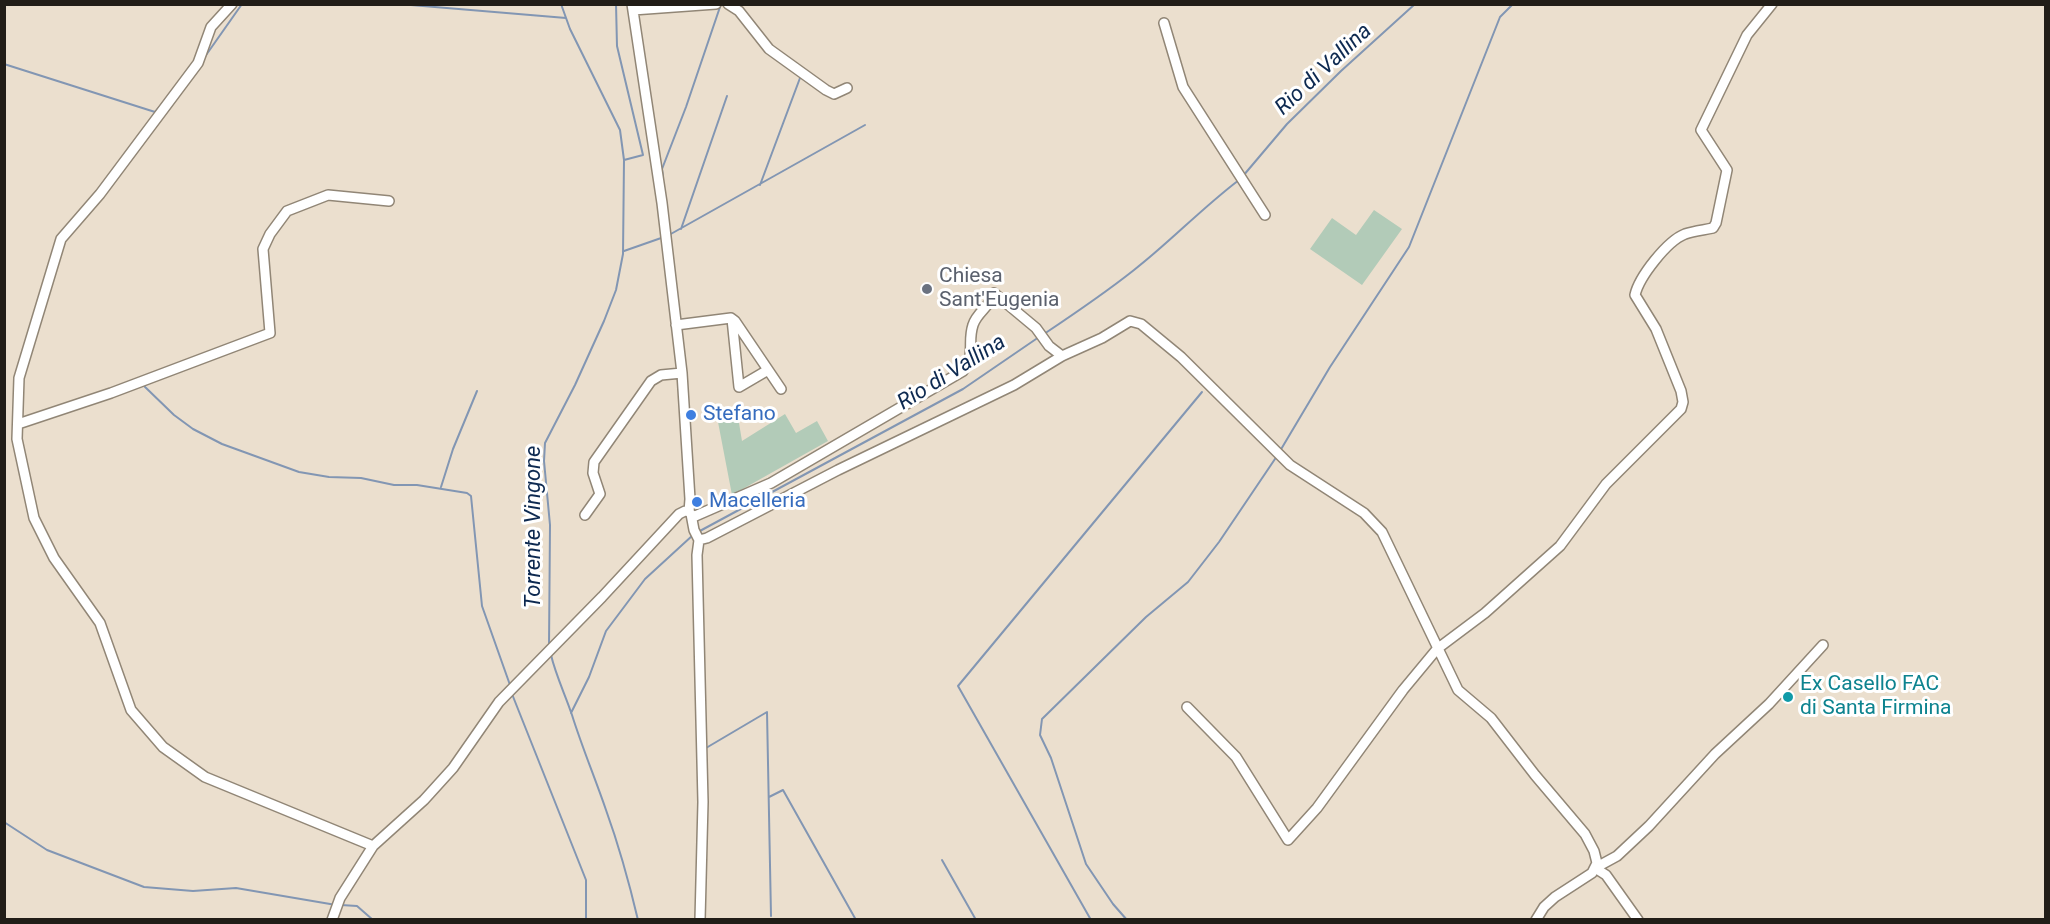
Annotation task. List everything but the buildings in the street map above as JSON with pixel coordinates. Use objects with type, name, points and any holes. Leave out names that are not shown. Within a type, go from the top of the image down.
[{"type":"street","points":[[232,4],[211,27],[198,63],[100,194],[62,239],[19,378],[17,439],[34,518],[54,558],[100,624],[131,710],[163,747],[205,777],[373,846]]},
{"type":"street","points":[[700,920],[703,802],[696,535],[691,514],[682,372],[662,203],[632,8],[716,4]]},
{"type":"street","points":[[728,4],[740,11],[769,49],[826,90],[834,94],[847,88]]},
{"type":"street","points":[[1187,707],[1236,757],[1288,840],[1317,808],[1403,690],[1437,649],[1485,613],[1560,546],[1606,484],[1681,409],[1683,402],[1681,391],[1659,337],[1635,294],[1639,281],[1675,240],[1685,234],[1713,228],[1716,223],[1727,170],[1701,130],[1747,35],[1772,4]]},
{"type":"street","points":[[1164,23],[1183,87],[1265,215]]},
{"type":"street","points":[[18,424],[111,393],[270,333],[263,249],[270,234],[287,211],[328,195],[389,201]]},
{"type":"street","points":[[332,920],[340,898],[373,846],[424,800],[453,768],[498,702],[602,597],[679,514],[685,511],[691,514],[771,483],[963,371],[970,361],[972,326],[981,310],[992,300],[994,293],[1014,309],[1049,346],[1062,356]]},
{"type":"street","points":[[676,325],[724,318],[732,319],[781,389]]},
{"type":"street","points":[[732,319],[739,387],[768,369]]},
{"type":"street","points":[[696,535],[707,538],[838,470],[1014,386],[1062,356],[1102,338],[1130,321],[1141,324],[1181,357],[1290,465],[1365,513],[1382,532],[1458,690],[1491,718],[1585,834],[1597,857],[1595,868]]},
{"type":"street","points":[[585,515],[600,494],[593,473],[594,462],[651,381],[661,375],[682,372]]},
{"type":"street","points":[[1536,920],[1544,907],[1555,897],[1587,877],[1595,868],[1617,856],[1649,826],[1715,754],[1769,704],[1823,645]]},
{"type":"street","points":[[1595,868],[1606,875],[1638,920]]},
{"type":"green space","points":[[1374,210],[1402,229],[1362,285],[1310,249],[1332,218],[1356,235]]},
{"type":"green space","points":[[737,411],[742,441],[785,414],[796,433],[817,421],[828,441],[732,495],[718,422]]},
{"type":"waterway","points":[[204,58],[242,4]]},
{"type":"waterway","points":[[399,4],[566,18]]},
{"type":"waterway","name":"Torrente Vingone","points":[[549,646],[550,525],[544,461],[545,443],[604,321],[616,290],[623,254],[624,160],[620,130],[570,29],[561,4]]},
{"type":"waterway","points":[[616,4],[617,46],[643,155],[624,160]]},
{"type":"waterway","points":[[663,177],[662,169],[721,4]]},
{"type":"waterway","name":"Rio di Vallina","points":[[1243,176],[1287,124],[1415,4]]},
{"type":"waterway","points":[[1280,451],[1330,367],[1409,247],[1500,17],[1513,4]]},
{"type":"waterway","points":[[4,64],[155,112],[164,102]]},
{"type":"waterway","points":[[760,185],[800,78]]},
{"type":"waterway","points":[[681,229],[727,96]]},
{"type":"waterway","points":[[669,235],[865,125]]},
{"type":"waterway","name":"Rio di Vallina","points":[[1044,334],[1134,270],[1239,180]]},
{"type":"waterway","points":[[624,251],[664,237]]},
{"type":"waterway","name":"Rio di Vallina","points":[[698,532],[963,389],[1039,337]]},
{"type":"waterway","points":[[143,385],[174,415],[193,429],[222,444],[299,472],[329,477],[361,478],[394,485],[417,485],[467,493],[471,496],[482,606],[510,685]]},
{"type":"waterway","points":[[441,487],[453,449],[477,391]]},
{"type":"waterway","points":[[1091,920],[958,686],[1202,392]]},
{"type":"waterway","points":[[1127,920],[1113,904],[1086,864],[1051,758],[1040,735],[1042,719],[1146,617],[1188,582],[1219,542],[1277,456]]},
{"type":"waterway","name":"Rio di Vallina","points":[[571,713],[589,677],[606,631],[645,579],[693,535]]},
{"type":"waterway","name":"Torrente Vingone","points":[[551,655],[615,837],[638,920]]},
{"type":"waterway","points":[[512,694],[586,880],[586,920]]},
{"type":"waterway","points":[[706,748],[767,712],[771,916]]},
{"type":"waterway","points":[[769,797],[783,790],[856,920]]},
{"type":"waterway","points":[[4,822],[47,850],[144,887],[193,891],[236,888],[336,905]]},
{"type":"waterway","points":[[942,860],[976,920]]},
{"type":"waterway","points":[[341,905],[357,906],[373,920]]},
{"type":"place","name":"Chiesa Sant'Eugenia","points":[[927,289]]},
{"type":"place","name":"Stefano","points":[[691,415]]},
{"type":"place","name":"Macelleria","points":[[697,502]]},
{"type":"place","name":"Ex Casello FAC di Santa Firmina","points":[[1788,697]]}]
